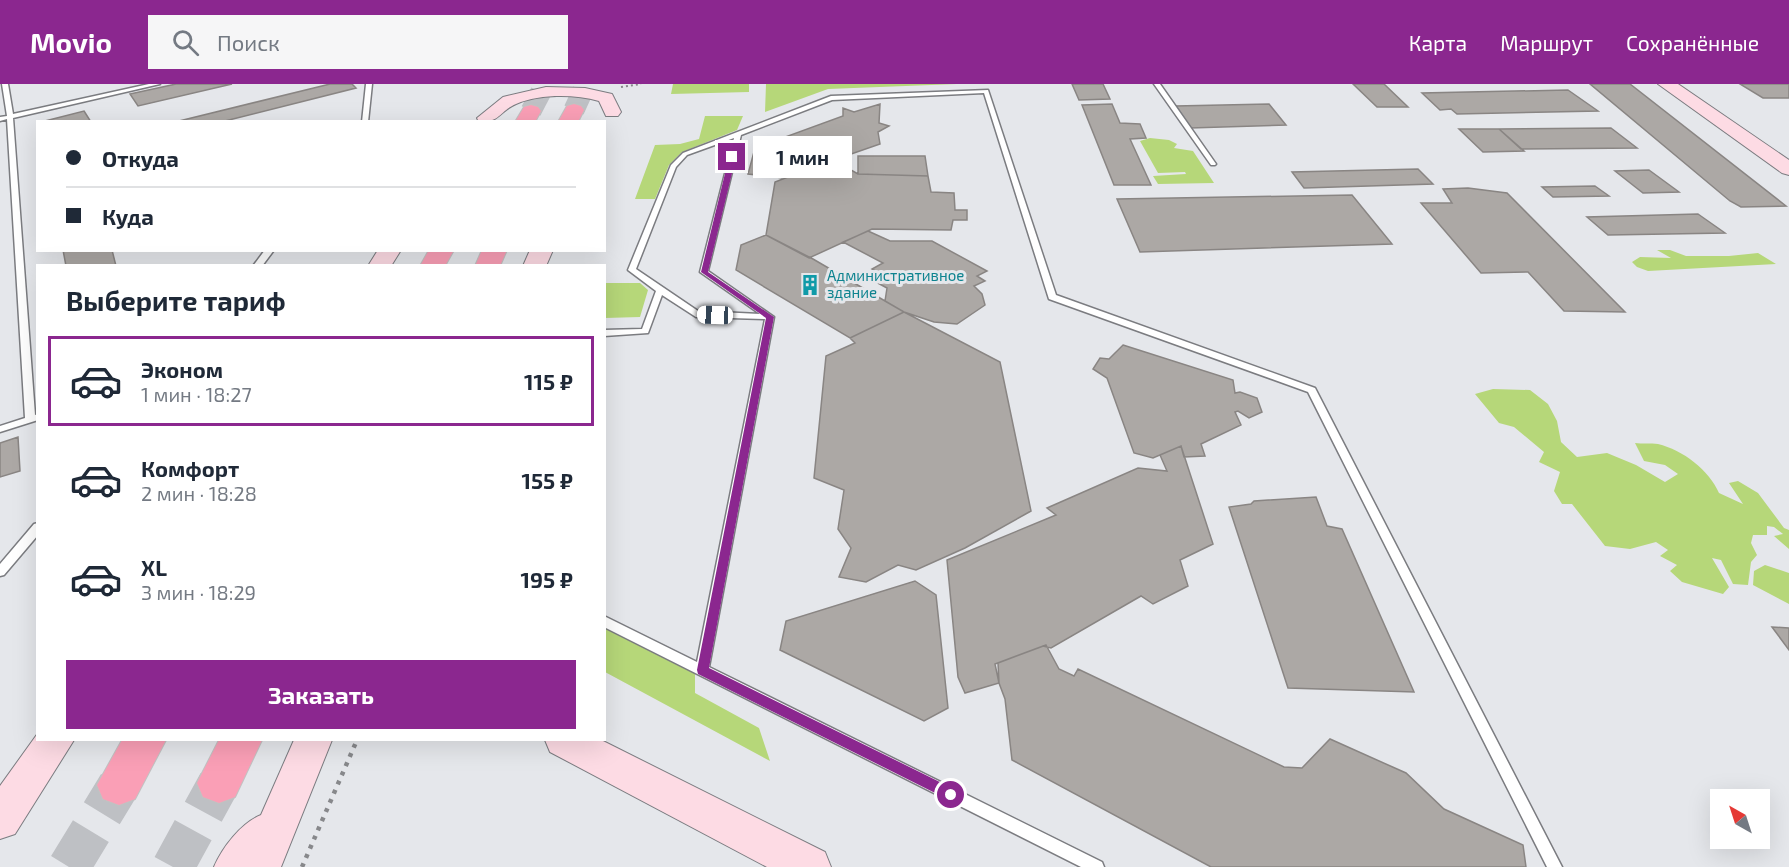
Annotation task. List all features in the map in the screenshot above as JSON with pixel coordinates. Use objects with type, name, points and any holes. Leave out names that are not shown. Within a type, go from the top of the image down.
[{"type":"highway","points":[[119,785],[144,741]]},
{"type":"highway","points":[[219,783],[240,741]]},
{"type":"main road","points":[[485,120],[502,84]]},
{"type":"main road","points":[[1666,84],[1789,171]]},
{"type":"main road","points":[[485,120],[501,105],[513,99],[549,93],[596,94],[606,99],[612,112]]},
{"type":"main road","points":[[606,126],[620,95]]},
{"type":"main road","points":[[0,819],[54,741]]},
{"type":"main road","points":[[260,867],[313,741]]},
{"type":"main road","points":[[566,741],[810,867]]},
{"type":"main road","points":[[235,867],[277,822]]},
{"type":"lane","points":[[0,429],[34,418],[10,117],[5,84]]},
{"type":"lane","points":[[0,119],[157,84]]},
{"type":"lane","points":[[365,120],[369,84]]},
{"type":"lane","points":[[1157,84],[1213,164]]},
{"type":"lane","points":[[770,317],[696,314],[632,270],[673,166],[685,154],[831,98],[986,91],[1052,297],[1312,390],[1555,867]]},
{"type":"lane","points":[[738,134],[704,272],[770,317]]},
{"type":"lane","points":[[606,333],[645,331],[660,290]]},
{"type":"lane","points":[[702,670],[770,317]]},
{"type":"lane","points":[[0,572],[36,529]]},
{"type":"lane","points":[[606,622],[1096,867]]},
{"type":"path","points":[[636,86],[641,84]]},
{"type":"path","points":[[302,867],[357,741]]},
{"type":"green space","points":[[673,84],[749,84],[749,92],[671,94]]},
{"type":"green space","points":[[766,84],[957,84],[828,89],[765,112]]},
{"type":"green space","points":[[705,116],[743,116],[737,130],[682,152],[669,165],[655,199],[635,199],[655,145],[680,144],[699,139]]},
{"type":"green space","points":[[1150,138],[1169,140],[1177,144],[1174,148],[1193,151],[1214,183],[1158,184],[1153,176],[1186,174],[1185,172],[1158,173],[1140,141]]},
{"type":"green space","points":[[1657,250],[1670,250],[1686,256],[1758,253],[1776,264],[1648,271],[1637,267],[1632,262],[1640,257],[1671,258]]},
{"type":"green space","points":[[606,283],[640,283],[648,290],[640,317],[606,318]]},
{"type":"green space","points":[[1493,389],[1530,390],[1548,404],[1557,421],[1561,442],[1577,457],[1607,453],[1636,465],[1665,482],[1678,474],[1665,465],[1644,461],[1635,443],[1658,444],[1686,456],[1709,476],[1719,493],[1743,504],[1729,483],[1738,481],[1758,493],[1784,528],[1789,530],[1789,549],[1774,536],[1783,534],[1774,527],[1767,526],[1767,535],[1753,535],[1751,543],[1757,555],[1751,562],[1748,585],[1733,584],[1721,560],[1712,558],[1729,587],[1723,594],[1682,582],[1670,571],[1677,565],[1660,556],[1668,550],[1656,542],[1630,549],[1605,546],[1572,504],[1562,504],[1554,491],[1560,472],[1539,462],[1544,452],[1514,427],[1499,423],[1475,394]]},
{"type":"green space","points":[[1765,565],[1789,573],[1789,604],[1753,585],[1754,571]]},
{"type":"green space","points":[[606,628],[695,671],[695,693],[759,728],[770,761],[606,673]]},
{"type":"building","points":[[176,84],[232,84],[138,106],[130,94]]},
{"type":"building","points":[[330,84],[352,84],[356,88],[229,120],[183,120]]},
{"type":"building","points":[[1072,84],[1103,84],[1110,99],[1079,100]]},
{"type":"building","points":[[1353,84],[1384,84],[1408,107],[1377,107]]},
{"type":"building","points":[[1590,84],[1630,84],[1786,206],[1741,207],[1730,201]]},
{"type":"building","points":[[1740,84],[1789,84],[1789,98],[1763,98]]},
{"type":"building","points":[[1568,90],[1598,111],[1457,114],[1451,109],[1440,110],[1422,93]]},
{"type":"building","points":[[880,104],[879,123],[889,126],[878,132],[880,144],[834,160],[824,157],[787,171],[793,175],[784,178],[748,174],[755,148],[843,116],[843,108],[854,112]]},
{"type":"building","points":[[1112,104],[1120,123],[1140,124],[1146,138],[1130,139],[1151,185],[1114,185],[1082,105]]},
{"type":"building","points":[[1269,104],[1286,125],[1190,128],[1176,106]]},
{"type":"building","points":[[84,111],[90,120],[49,120]]},
{"type":"building","points":[[1611,128],[1637,148],[1521,149],[1499,129]]},
{"type":"building","points":[[1459,129],[1499,129],[1524,151],[1483,152]]},
{"type":"building","points":[[826,156],[858,174],[928,176],[931,192],[954,193],[955,210],[967,210],[967,220],[953,220],[951,230],[872,229],[809,258],[766,235],[775,182],[793,175],[787,171]]},
{"type":"building","points":[[858,156],[925,156],[928,176],[858,174]]},
{"type":"building","points":[[1418,169],[1433,184],[1304,188],[1292,172]]},
{"type":"building","points":[[1649,170],[1679,192],[1643,193],[1615,171]]},
{"type":"building","points":[[1595,186],[1609,196],[1553,197],[1542,187]]},
{"type":"building","points":[[1468,188],[1507,193],[1625,312],[1564,311],[1528,272],[1481,273],[1421,203],[1452,203],[1443,189]]},
{"type":"building","points":[[1352,195],[1392,244],[1140,252],[1117,199]]},
{"type":"building","points":[[1698,214],[1725,233],[1608,235],[1587,217]]},
{"type":"building","points":[[868,231],[890,241],[932,241],[987,271],[977,276],[985,281],[974,286],[982,294],[985,305],[957,324],[934,322],[904,312],[885,301],[887,288],[874,281],[884,276],[872,269],[883,263],[843,242]]},
{"type":"building","name":"Административное здание","points":[[766,235],[813,259],[904,312],[850,338],[736,270],[741,245]]},
{"type":"building","points":[[63,252],[112,252],[116,264],[66,264]]},
{"type":"building","points":[[904,312],[1000,362],[1031,511],[965,548],[916,570],[898,565],[866,582],[839,577],[851,548],[838,529],[844,490],[814,478],[826,356],[855,343],[850,338]]},
{"type":"building","points":[[1123,345],[1233,380],[1235,393],[1240,392],[1257,398],[1262,412],[1249,418],[1238,411],[1235,412],[1241,425],[1201,444],[1205,456],[1184,457],[1181,446],[1153,458],[1134,453],[1107,378],[1093,369],[1100,358],[1109,359]]},
{"type":"building","points":[[18,437],[20,471],[0,477],[0,443]]},
{"type":"building","points":[[1181,446],[1213,544],[1180,560],[1188,586],[1153,604],[1141,596],[1051,648],[1043,646],[995,664],[999,683],[965,693],[958,677],[947,560],[1056,515],[1047,508],[1138,468],[1167,471],[1160,455]]},
{"type":"building","points":[[1316,497],[1327,526],[1342,529],[1414,692],[1288,688],[1229,507],[1251,504],[1254,501]]},
{"type":"building","points":[[915,581],[936,595],[948,708],[924,721],[780,650],[786,621]]},
{"type":"building","points":[[1772,627],[1789,628],[1789,650]]},
{"type":"building","points":[[1046,645],[1059,669],[1074,676],[1078,669],[1284,767],[1302,768],[1330,739],[1406,773],[1444,809],[1523,845],[1526,867],[1211,867],[1012,760],[1005,699],[999,683],[998,663]]},
{"type":"tunnel","points":[[531,111],[545,84]]},
{"type":"tunnel","points":[[574,110],[586,84]]},
{"type":"tunnel","points":[[173,867],[219,783]]},
{"type":"tunnel","points":[[69,867],[119,785]]},
{"type":"place","name":"Административное здание","points":[[810,285]]},
{"type":"route","points":[[732,157],[704,272],[770,317],[702,670],[951,795]]}]
